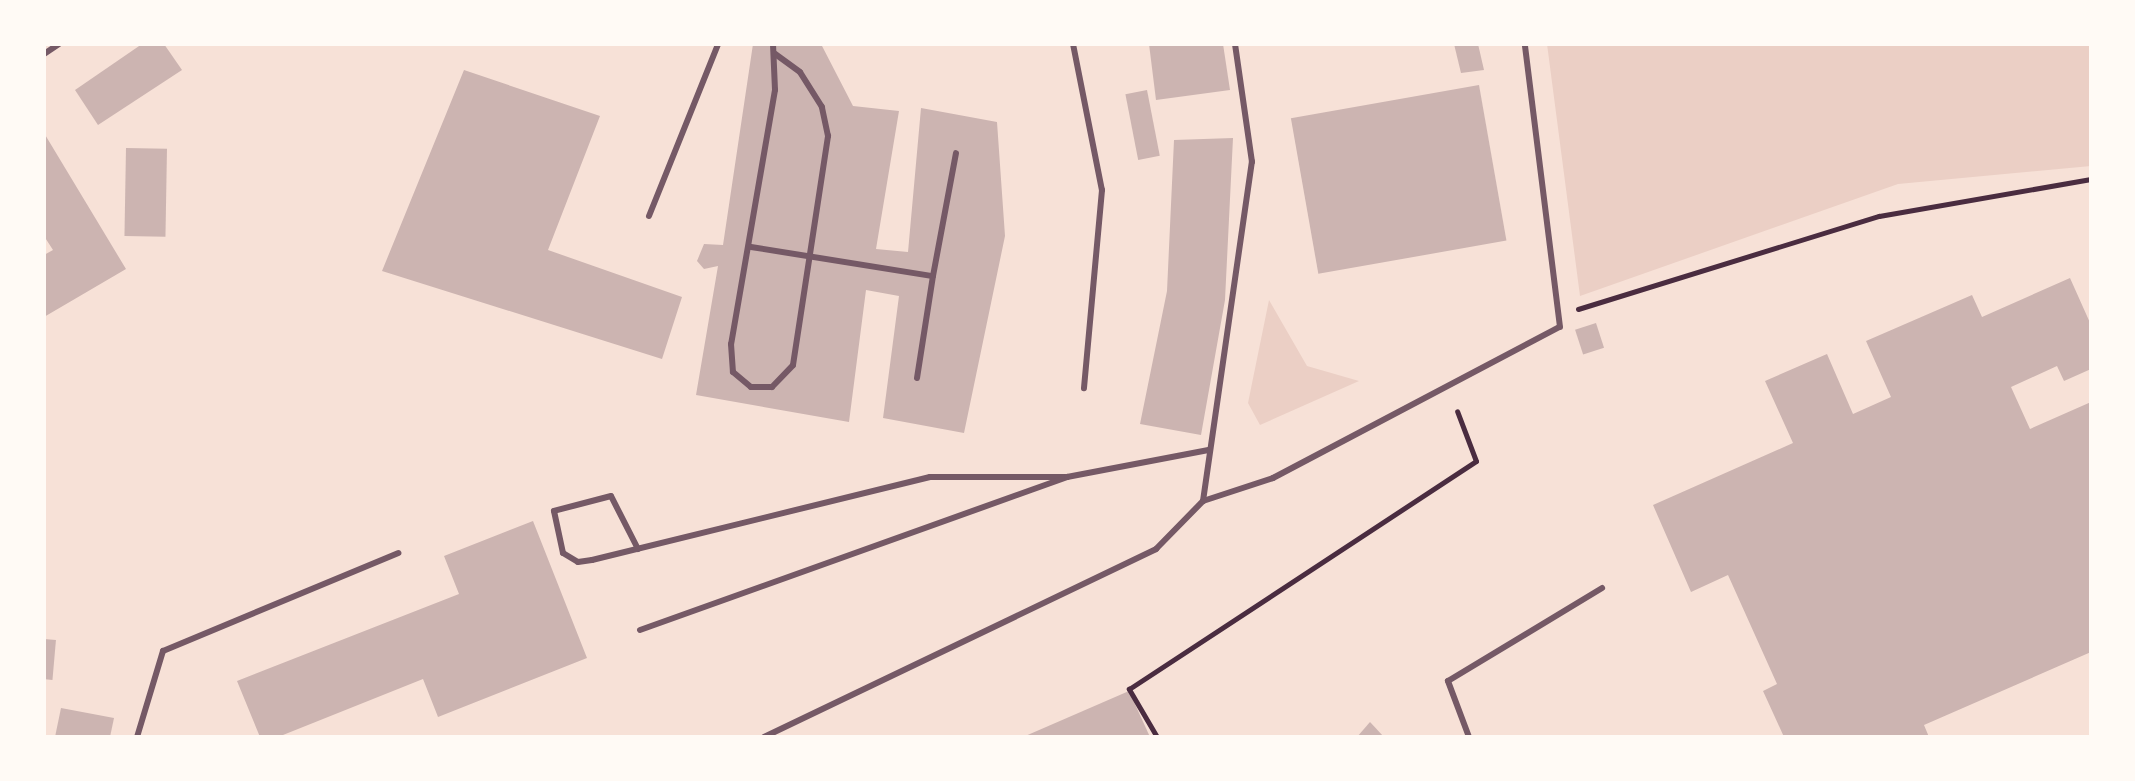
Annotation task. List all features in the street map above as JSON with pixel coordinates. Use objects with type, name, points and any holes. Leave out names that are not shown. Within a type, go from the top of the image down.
[{"type":"lane","points":[[44,54],[59,44]]},
{"type":"lane","points":[[649,216],[718,44]]},
{"type":"lane","points":[[773,44],[775,54],[751,247],[731,344],[733,372],[751,387],[772,387],[793,365],[828,136],[822,107],[800,72],[775,54]]},
{"type":"lane","points":[[1073,44],[1102,190],[1084,388]]},
{"type":"lane","points":[[1203,501],[1252,162],[1235,44]]},
{"type":"lane","points":[[764,737],[1156,549],[1203,501],[1273,478],[1550,338],[1562,314],[1525,44]]},
{"type":"lane","points":[[917,378],[956,153]]},
{"type":"lane","points":[[751,247],[933,276]]},
{"type":"lane","points":[[640,630],[1067,477],[1208,450]]},
{"type":"lane","points":[[638,549],[611,496],[554,511],[569,559],[638,549],[930,477],[1067,477]]},
{"type":"lane","points":[[137,737],[163,651],[398,553]]},
{"type":"lane","points":[[1469,737],[1448,681],[1602,588]]},
{"type":"path","points":[[1562,314],[1879,216],[2091,179]]},
{"type":"path","points":[[1157,737],[1129,689],[1476,461],[1457,411]]},
{"type":"shaded area","points":[[1547,44],[2091,44],[2091,166],[1898,184],[1580,296]]},
{"type":"shaded area","points":[[1269,300],[1307,366],[1359,381],[1260,425],[1248,403]]},
{"type":"building","points":[[142,44],[164,44],[182,70],[98,125],[75,90]]},
{"type":"building","points":[[753,44],[821,44],[853,106],[899,111],[876,249],[908,252],[921,108],[997,122],[1005,236],[964,433],[883,418],[899,296],[866,290],[849,422],[696,395],[718,266],[704,269],[697,261],[704,244],[723,245]]},
{"type":"building","points":[[1149,44],[1223,44],[1230,90],[1156,100]]},
{"type":"building","points":[[1454,44],[1478,44],[1484,70],[1461,73]]},
{"type":"building","points":[[464,70],[600,116],[548,250],[682,297],[662,359],[382,271]]},
{"type":"building","points":[[1479,85],[1506,241],[1318,274],[1291,118]]},
{"type":"building","points":[[1147,90],[1160,156],[1138,160],[1125,94]]},
{"type":"building","points":[[44,133],[126,269],[44,317],[44,255],[53,250],[44,236]]},
{"type":"building","points":[[1233,138],[1225,300],[1201,435],[1140,424],[1167,291],[1174,140]]},
{"type":"building","points":[[126,148],[167,149],[165,237],[124,236]]},
{"type":"building","points":[[2070,278],[2091,325],[2091,369],[2064,381],[2057,366],[2011,387],[2030,429],[2091,402],[2091,652],[1924,725],[1929,737],[1784,737],[1763,691],[1777,684],[1728,575],[1691,592],[1653,505],[1793,443],[1765,381],[1827,354],[1853,414],[1891,397],[1866,341],[1972,295],[1982,317]]},
{"type":"building","points":[[1596,323],[1604,348],[1583,355],[1575,330]]},
{"type":"building","points":[[533,521],[587,658],[438,717],[423,679],[278,737],[260,737],[237,681],[459,594],[444,556]]},
{"type":"building","points":[[44,639],[56,640],[52,680],[44,679]]},
{"type":"building","points":[[1129,691],[1150,737],[1023,737]]},
{"type":"building","points":[[61,708],[114,718],[110,737],[55,737]]},
{"type":"building","points":[[1370,722],[1384,737],[1357,737]]}]
